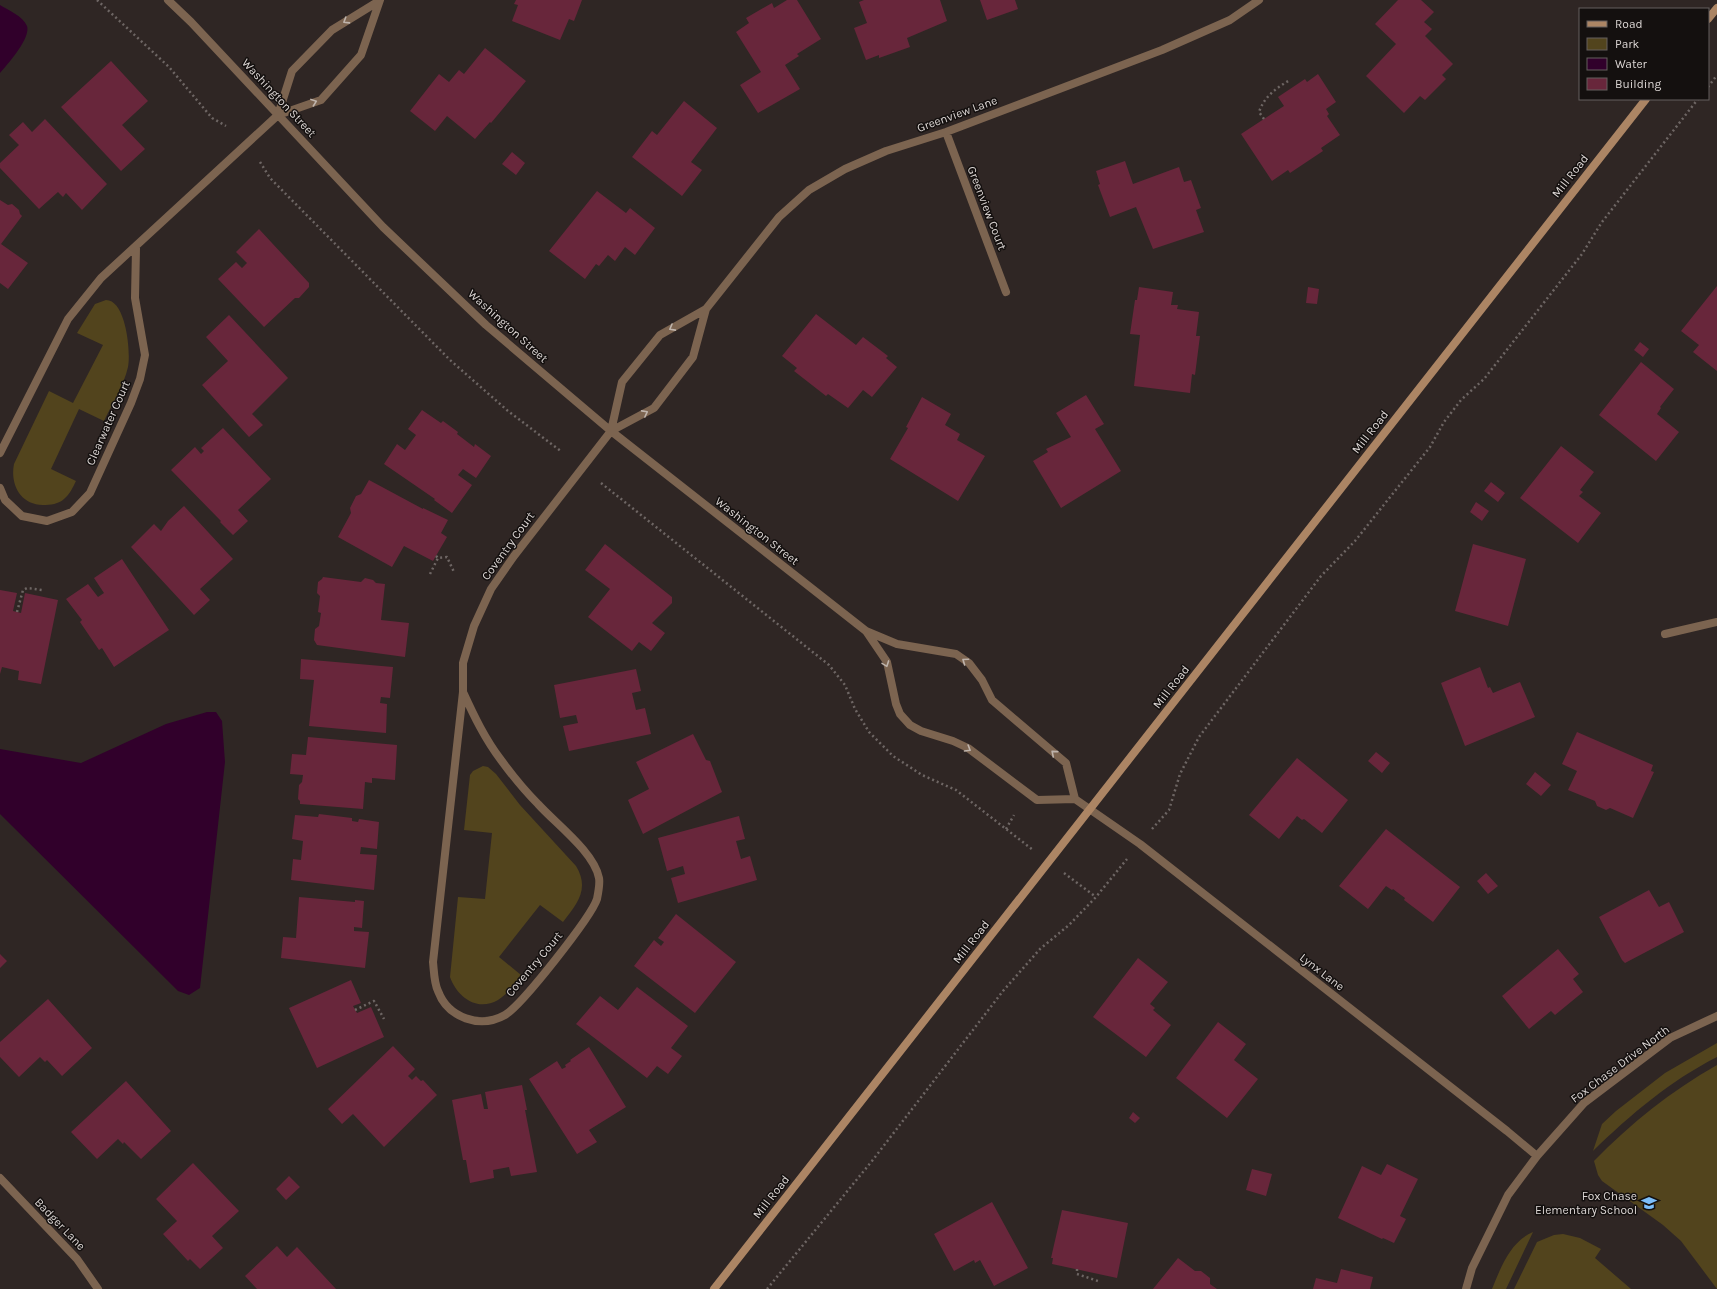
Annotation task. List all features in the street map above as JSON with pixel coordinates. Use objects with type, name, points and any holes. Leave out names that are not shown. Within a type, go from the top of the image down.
[{"type":"street","name":"Washington Street","points":[[168,0],[191,22],[383,227],[475,314],[611,431],[866,631],[896,644],[925,650],[940,650],[956,654],[969,663],[979,675],[992,700],[1066,763],[1075,799],[1037,800],[968,748],[954,741],[921,731],[910,725],[900,714],[896,704],[886,662],[866,631]]},
{"type":"street","points":[[278,115],[292,72],[332,30],[380,0]]},
{"type":"street","points":[[0,453],[68,319],[101,278],[136,248],[278,115],[321,100],[361,55],[380,0]]},
{"type":"street","name":"Greenview Lane","points":[[611,431],[622,382],[660,335],[706,309],[779,217],[809,190],[845,169],[886,152],[946,132],[1162,50],[1230,20],[1259,0]]},
{"type":"street","points":[[1709,18],[1717,8]]},
{"type":"street","name":"Mill Road","points":[[714,1289],[1645,100]]},
{"type":"street","name":"Greenview Court","points":[[946,132],[1006,292]]},
{"type":"street","name":"Clearwater Court","points":[[0,488],[5,500],[22,516],[47,521],[72,512],[90,493],[131,403],[140,379],[145,355],[134,298],[136,248]]},
{"type":"street","name":"Greenview Lane","points":[[611,431],[654,408],[693,357],[706,309]]},
{"type":"street","name":"Coventry Court","points":[[463,692],[480,728],[501,760],[537,803],[590,858],[599,878],[597,899],[584,922],[524,999],[506,1014],[486,1022],[465,1019],[446,1007],[437,991],[433,962],[463,692],[463,663],[474,626],[491,589],[514,556],[611,431]]},
{"type":"street","points":[[1665,634],[1717,622]]},
{"type":"street","points":[[1075,799],[1090,810]]},
{"type":"street","name":"Lynx Lane","points":[[1090,810],[1146,849],[1507,1131],[1536,1156]]},
{"type":"street","name":"Fox Chase Drive North","points":[[1466,1289],[1472,1268],[1508,1195],[1536,1156],[1584,1104],[1670,1038],[1717,1016]]},
{"type":"street","name":"Badger Lane","points":[[0,1178],[77,1259],[98,1289]]},
{"type":"path","points":[[97,0],[169,67],[212,118],[226,126]]},
{"type":"path","points":[[1709,86],[1717,75]]},
{"type":"path","points":[[1264,119],[1259,112],[1261,104],[1275,89],[1290,80]]},
{"type":"path","points":[[1160,820],[1169,810],[1180,774],[1199,737],[1322,576],[1355,541],[1430,446],[1444,422],[1461,400],[1484,379],[1582,254],[1602,222],[1697,100]]},
{"type":"path","points":[[260,162],[270,178],[450,360],[508,411],[562,452]]},
{"type":"path","points":[[601,483],[829,665],[845,685],[855,709],[869,732],[893,756],[922,775],[956,790],[1021,841]]},
{"type":"path","points":[[430,574],[437,557],[447,557],[454,572]]},
{"type":"path","points":[[17,612],[23,590],[27,588],[42,590]]},
{"type":"path","points":[[1006,828],[1014,815]]},
{"type":"path","points":[[767,1289],[872,1161],[1003,991],[1040,949],[1069,925],[1096,897],[1119,868]]},
{"type":"path","points":[[1073,880],[1096,897]]},
{"type":"path","points":[[355,1010],[374,1001],[384,1019]]},
{"type":"path","points":[[1077,1269],[1077,1274],[1098,1281]]},
{"type":"green space","points":[[106,300],[113,302],[118,308],[123,317],[126,328],[129,360],[126,374],[121,388],[104,421],[79,409],[51,469],[76,481],[70,493],[62,501],[57,503],[46,505],[35,504],[28,501],[18,492],[15,486],[13,472],[14,464],[49,391],[73,403],[103,345],[77,333],[95,304]]},
{"type":"green space","points":[[483,766],[488,767],[496,774],[520,805],[576,866],[580,874],[582,889],[573,909],[563,922],[540,905],[499,957],[521,975],[505,995],[498,1000],[483,1004],[475,1003],[463,996],[453,984],[450,977],[458,897],[485,899],[492,833],[464,830],[470,775],[473,771]]},
{"type":"green space","points":[[1717,1043],[1717,1057],[1700,1066],[1652,1099],[1593,1151],[1602,1124],[1616,1111],[1665,1073]]},
{"type":"green space","points":[[1717,1065],[1717,1289],[1681,1241],[1663,1225],[1602,1181],[1598,1175],[1594,1161],[1652,1108]]},
{"type":"green space","points":[[1533,1232],[1506,1289],[1492,1289],[1507,1256],[1512,1249],[1525,1236]]},
{"type":"green space","points":[[1563,1234],[1580,1238],[1601,1249],[1595,1258],[1631,1289],[1514,1289],[1537,1242],[1554,1235]]},
{"type":"water","points":[[0,5],[22,19],[27,26],[27,31],[26,37],[18,51],[0,73]]},
{"type":"water","points":[[207,712],[216,712],[222,721],[225,762],[200,988],[189,995],[178,991],[0,814],[0,749],[81,763],[166,724]]},
{"type":"building","points":[[516,0],[582,0],[574,21],[569,19],[560,40],[512,21],[518,5],[514,4]]},
{"type":"building","points":[[787,0],[797,0],[821,39],[797,54],[799,56],[785,65],[800,89],[758,113],[740,85],[761,72],[736,32],[749,23],[746,18],[772,3],[774,8]]},
{"type":"building","points":[[864,0],[940,0],[947,21],[907,38],[910,47],[879,58],[879,55],[866,60],[854,28],[867,23],[859,2]]},
{"type":"building","points":[[980,0],[1015,0],[1018,9],[987,20]]},
{"type":"building","points":[[1398,0],[1421,0],[1434,12],[1424,22],[1432,29],[1425,36],[1453,64],[1442,75],[1446,79],[1425,100],[1420,96],[1404,113],[1366,76],[1396,44],[1375,24]]},
{"type":"building","points":[[485,48],[526,81],[491,123],[490,122],[475,139],[447,116],[435,131],[410,111],[439,74],[449,82],[459,70],[464,74]]},
{"type":"building","points":[[111,61],[148,101],[122,125],[145,149],[121,171],[61,107]]},
{"type":"building","points":[[1318,74],[1336,102],[1326,109],[1329,114],[1327,116],[1340,135],[1321,148],[1323,151],[1290,173],[1288,170],[1272,181],[1241,134],[1284,106],[1278,97],[1305,79],[1307,82]]},
{"type":"building","points":[[684,101],[717,128],[691,162],[702,170],[682,196],[632,157],[652,131],[657,135]]},
{"type":"building","points":[[45,119],[107,184],[82,210],[66,193],[63,197],[58,192],[39,209],[0,168],[0,163],[19,145],[9,135],[23,122],[32,132]]},
{"type":"building","points":[[512,152],[525,163],[516,175],[502,164]]},
{"type":"building","points":[[1125,161],[1133,184],[1179,167],[1184,182],[1191,180],[1201,208],[1196,210],[1204,232],[1153,249],[1136,207],[1110,217],[1098,185],[1100,184],[1096,171]]},
{"type":"building","points":[[597,191],[626,213],[630,208],[655,228],[635,255],[625,247],[615,261],[608,255],[599,266],[596,264],[585,279],[549,251]]},
{"type":"building","points":[[0,200],[8,205],[12,204],[19,210],[22,216],[1,244],[28,263],[8,289],[0,283]]},
{"type":"building","points":[[259,229],[309,283],[309,287],[299,298],[295,298],[264,327],[218,279],[236,262],[242,268],[247,263],[236,252]]},
{"type":"building","points":[[1717,286],[1717,371],[1693,352],[1699,345],[1681,331]]},
{"type":"building","points":[[1139,287],[1173,292],[1171,305],[1178,305],[1177,309],[1199,312],[1196,336],[1200,336],[1195,375],[1192,374],[1190,393],[1134,386],[1140,335],[1130,334],[1135,300],[1137,300]]},
{"type":"building","points":[[1308,287],[1319,289],[1317,304],[1306,303]]},
{"type":"building","points":[[816,314],[856,345],[863,337],[888,356],[886,358],[897,367],[872,397],[863,390],[848,408],[828,394],[826,396],[794,371],[797,368],[782,356]]},
{"type":"building","points":[[229,315],[288,378],[252,414],[263,425],[249,437],[202,385],[228,361],[206,337]]},
{"type":"building","points":[[1640,342],[1649,349],[1643,357],[1634,350]]},
{"type":"building","points":[[1641,362],[1674,389],[1660,407],[1661,408],[1657,414],[1679,432],[1656,461],[1599,415]]},
{"type":"building","points":[[1086,395],[1104,424],[1095,429],[1121,471],[1061,508],[1033,461],[1048,452],[1046,449],[1071,437],[1056,413]]},
{"type":"building","points":[[922,397],[951,414],[945,425],[960,434],[957,440],[985,456],[958,501],[890,459],[908,428],[906,427]]},
{"type":"building","points":[[422,410],[441,423],[443,421],[458,432],[457,434],[474,447],[475,444],[491,456],[476,478],[463,469],[458,475],[472,485],[452,513],[434,500],[435,499],[384,464],[397,444],[405,450],[416,435],[408,429]]},
{"type":"building","points":[[223,428],[271,479],[238,510],[248,521],[233,535],[171,470],[195,447],[201,454],[204,451],[201,448]]},
{"type":"building","points":[[1561,446],[1594,472],[1580,490],[1583,492],[1579,496],[1601,513],[1578,543],[1520,498]]},
{"type":"building","points":[[369,480],[423,509],[448,520],[441,533],[447,537],[433,561],[404,546],[392,567],[338,537],[351,513],[350,508],[356,496],[361,494]]},
{"type":"building","points":[[1491,482],[1505,493],[1498,502],[1484,491]]},
{"type":"building","points":[[1476,502],[1489,511],[1482,521],[1470,512]]},
{"type":"building","points":[[184,506],[233,559],[200,589],[210,600],[194,615],[131,547],[154,524],[161,531],[168,521]]},
{"type":"building","points":[[605,544],[672,597],[672,603],[652,623],[665,633],[651,651],[639,642],[632,651],[588,617],[610,589],[585,570]]},
{"type":"building","points":[[1473,544],[1526,559],[1508,626],[1455,611]]},
{"type":"building","points":[[122,559],[169,630],[114,667],[102,648],[99,650],[80,622],[82,620],[66,599],[88,584],[98,597],[104,593],[94,578]]},
{"type":"building","points":[[323,577],[361,582],[365,578],[373,580],[376,583],[385,584],[381,620],[409,623],[405,657],[317,645],[314,640],[315,629],[319,626],[321,613],[318,612],[320,596],[317,593],[318,582]]},
{"type":"building","points":[[0,590],[17,593],[13,611],[21,613],[25,593],[58,600],[41,684],[18,680],[19,671],[2,667],[0,674]]},
{"type":"building","points":[[301,659],[393,667],[390,698],[381,697],[380,703],[387,704],[386,733],[309,726],[314,680],[300,679]]},
{"type":"building","points":[[1480,667],[1488,688],[1490,687],[1493,693],[1520,682],[1535,717],[1465,746],[1441,683]]},
{"type":"building","points":[[636,669],[641,691],[632,693],[636,710],[645,708],[651,734],[569,751],[563,726],[578,723],[576,715],[560,718],[554,685]]},
{"type":"building","points":[[1577,732],[1653,765],[1651,771],[1654,772],[1633,818],[1610,808],[1606,810],[1597,806],[1595,801],[1568,790],[1577,771],[1562,764]]},
{"type":"building","points":[[693,734],[706,760],[710,761],[722,792],[643,834],[628,800],[649,789],[636,762]]},
{"type":"building","points":[[308,737],[397,745],[395,780],[372,778],[372,783],[365,782],[363,809],[300,804],[298,799],[299,785],[302,782],[303,775],[290,774],[292,754],[306,755]]},
{"type":"building","points":[[1376,752],[1390,763],[1382,773],[1368,761]]},
{"type":"building","points":[[1297,758],[1348,800],[1322,833],[1304,819],[1302,820],[1297,816],[1279,839],[1249,815]]},
{"type":"building","points":[[1535,772],[1551,785],[1541,796],[1526,784]]},
{"type":"building","points":[[319,814],[352,818],[352,821],[358,822],[359,819],[379,822],[377,849],[361,847],[360,854],[377,855],[374,890],[291,880],[293,859],[301,860],[303,841],[292,839],[295,815],[318,817]]},
{"type":"building","points":[[739,816],[745,839],[736,841],[741,859],[750,856],[757,880],[678,903],[671,878],[685,874],[683,866],[667,871],[658,838]]},
{"type":"building","points":[[1386,829],[1460,887],[1433,922],[1404,900],[1405,898],[1393,889],[1392,890],[1386,886],[1368,909],[1339,886]]},
{"type":"building","points":[[1486,873],[1498,886],[1488,894],[1477,881]]},
{"type":"building","points":[[1649,890],[1659,907],[1669,902],[1684,932],[1625,963],[1599,917]]},
{"type":"building","points":[[299,897],[355,902],[355,900],[364,901],[362,928],[354,927],[354,931],[369,932],[365,968],[281,958],[283,937],[296,938]]},
{"type":"building","points":[[676,914],[736,962],[695,1013],[634,966],[654,940],[661,946],[664,942],[658,938]]},
{"type":"building","points":[[1558,949],[1579,974],[1573,979],[1583,992],[1555,1015],[1551,1011],[1529,1029],[1502,996]]},
{"type":"building","points":[[0,954],[7,961],[0,968]]},
{"type":"building","points":[[1138,958],[1168,982],[1150,1004],[1155,1008],[1153,1010],[1171,1025],[1146,1057],[1093,1017]]},
{"type":"building","points":[[351,980],[361,1003],[353,1006],[357,1013],[371,1007],[384,1037],[317,1068],[289,1008]]},
{"type":"building","points":[[637,987],[688,1026],[671,1048],[682,1056],[668,1074],[657,1066],[647,1078],[576,1024],[600,996],[618,1010]]},
{"type":"building","points":[[48,999],[92,1048],[62,1076],[47,1060],[45,1062],[40,1057],[19,1077],[0,1057],[0,1042]]},
{"type":"building","points":[[1218,1022],[1246,1044],[1234,1060],[1258,1079],[1227,1118],[1176,1078]]},
{"type":"building","points":[[393,1046],[415,1069],[408,1076],[412,1080],[416,1076],[421,1081],[423,1080],[437,1095],[384,1147],[353,1114],[342,1124],[328,1109]]},
{"type":"building","points":[[589,1047],[626,1107],[589,1130],[597,1142],[577,1154],[529,1079],[557,1061],[562,1069],[566,1067],[565,1065],[571,1061],[570,1060]]},
{"type":"building","points":[[126,1081],[171,1131],[141,1159],[124,1142],[123,1144],[118,1139],[97,1159],[71,1132]]},
{"type":"building","points":[[522,1085],[527,1110],[525,1110],[537,1172],[511,1176],[509,1167],[493,1170],[494,1178],[470,1183],[466,1160],[463,1160],[452,1100],[481,1094],[484,1109],[488,1109],[485,1092]]},
{"type":"building","points":[[1133,1112],[1140,1118],[1135,1123],[1129,1118]]},
{"type":"building","points":[[193,1163],[239,1211],[212,1236],[223,1248],[200,1269],[190,1259],[188,1261],[163,1234],[177,1221],[156,1199]]},
{"type":"building","points":[[1387,1164],[1418,1179],[1400,1216],[1406,1219],[1394,1243],[1383,1238],[1382,1239],[1338,1218],[1362,1166],[1381,1175]]},
{"type":"building","points":[[1252,1169],[1272,1174],[1266,1196],[1246,1190]]},
{"type":"building","points":[[289,1176],[300,1187],[286,1200],[276,1189]]},
{"type":"building","points":[[992,1202],[1028,1268],[994,1286],[980,1260],[975,1263],[974,1260],[954,1271],[934,1234]]},
{"type":"building","points":[[1062,1210],[1128,1223],[1117,1278],[1052,1264],[1053,1258],[1051,1258]]},
{"type":"building","points":[[277,1246],[287,1257],[297,1247],[336,1289],[257,1289],[245,1276]]},
{"type":"building","points":[[1178,1258],[1195,1271],[1201,1271],[1210,1278],[1210,1284],[1217,1289],[1153,1289]]},
{"type":"building","points":[[1341,1269],[1373,1277],[1370,1289],[1313,1289],[1316,1278],[1337,1283]]},
{"type":"place","name":"Fox Chase Elementary School","points":[[1649,1203]]}]
